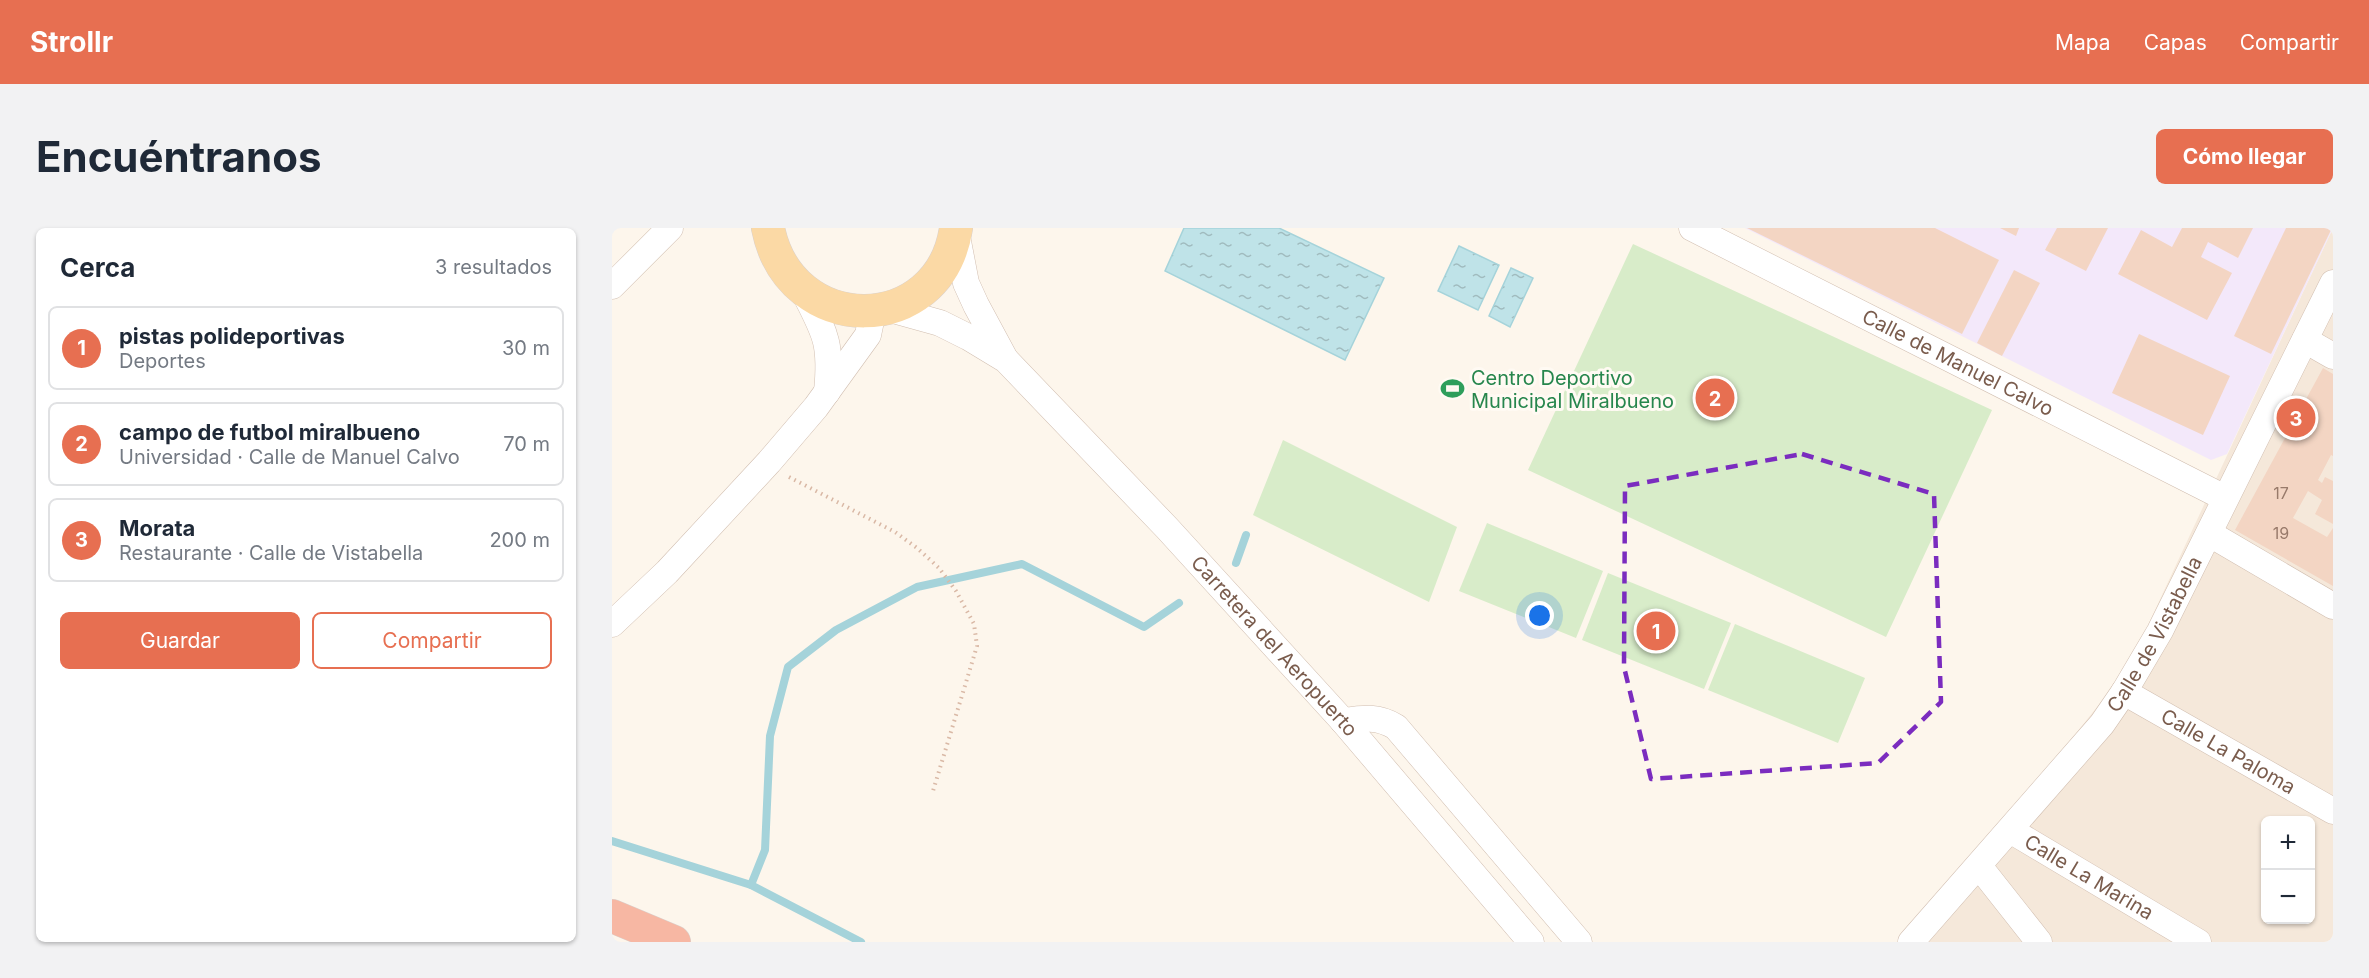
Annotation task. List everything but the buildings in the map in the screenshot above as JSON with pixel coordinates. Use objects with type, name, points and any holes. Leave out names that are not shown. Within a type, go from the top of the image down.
[{"type":"highway","points":[[612,916],[674,942]]},
{"type":"main road","name":"Carretera del Aeropuerto","points":[[768,228],[771,245],[779,262],[803,290],[836,308],[854,311],[880,310],[907,300],[925,288],[939,272],[950,252],[956,230]]},
{"type":"street","points":[[612,286],[670,228]]},
{"type":"street","name":"Calle de Manuel Calvo","points":[[1692,228],[2225,498]]},
{"type":"street","name":"Carretera del Aeropuerto","points":[[956,230],[966,283],[1006,360],[1191,554],[1343,721],[1531,942]]},
{"type":"street","name":"Calle de Vistabella","points":[[1911,942],[2102,724],[2124,692],[2160,631],[2210,534],[2225,498],[2333,283]]},
{"type":"street","points":[[803,290],[823,329],[830,351],[827,393]]},
{"type":"street","points":[[612,624],[667,572],[769,462],[827,393],[868,335],[880,310]]},
{"type":"street","name":"Carretera del Aeropuerto","points":[[880,310],[939,323],[1006,360]]},
{"type":"street","points":[[2305,340],[2333,356]]},
{"type":"street","points":[[2210,534],[2333,606]]},
{"type":"street","name":"Calle La Paloma","points":[[2124,692],[2333,811]]},
{"type":"street","points":[[1343,721],[1375,718],[1396,727],[1580,942]]},
{"type":"street","name":"Calle La Marina","points":[[2010,830],[2198,942]]},
{"type":"street","points":[[1979,866],[2039,942]]},
{"type":"path","points":[[769,462],[796,482],[895,532],[917,548],[939,568],[956,591],[975,624],[977,646],[933,791]]},
{"type":"highlighted area","points":[[1802,454],[1934,494],[1941,702],[1878,763],[1651,779],[1624,667],[1625,486]]},
{"type":"shaded area","points":[[1745,228],[2333,228],[2227,454],[2211,460]]},
{"type":"shaded area","points":[[2333,228],[2333,942],[1910,942],[2128,668]]},
{"type":"green space","points":[[1633,244],[1992,410],[1886,637],[1528,470]]},
{"type":"green space","points":[[1283,440],[1457,527],[1429,602],[1253,515]]},
{"type":"green space","points":[[1487,523],[1603,571],[1576,638],[1459,591]]},
{"type":"green space","points":[[1608,573],[1731,623],[1704,689],[1582,640]]},
{"type":"green space","points":[[1735,624],[1865,678],[1838,743],[1708,690]]},
{"type":"water","points":[[1184,228],[1279,228],[1384,278],[1345,360],[1165,271]]},
{"type":"water","points":[[1459,246],[1499,265],[1478,310],[1438,291]]},
{"type":"water","points":[[1511,268],[1533,278],[1510,327],[1489,316]]},
{"type":"waterway","points":[[1236,563],[1246,535]]},
{"type":"waterway","points":[[751,885],[765,850],[770,736],[788,667],[836,630],[917,587],[1022,564],[1144,627],[1179,603]]},
{"type":"waterway","points":[[612,841],[751,885],[861,942]]},
{"type":"place","name":"Centro Deportivo Municipal Miralbueno","points":[[1453,389]]},
{"type":"place","name":"campo de futbol miralbueno","points":[[1715,398]]},
{"type":"place","name":"Morata","points":[[2296,418]]},
{"type":"place","name":"pistas polideportivas","points":[[1656,631]]}]
